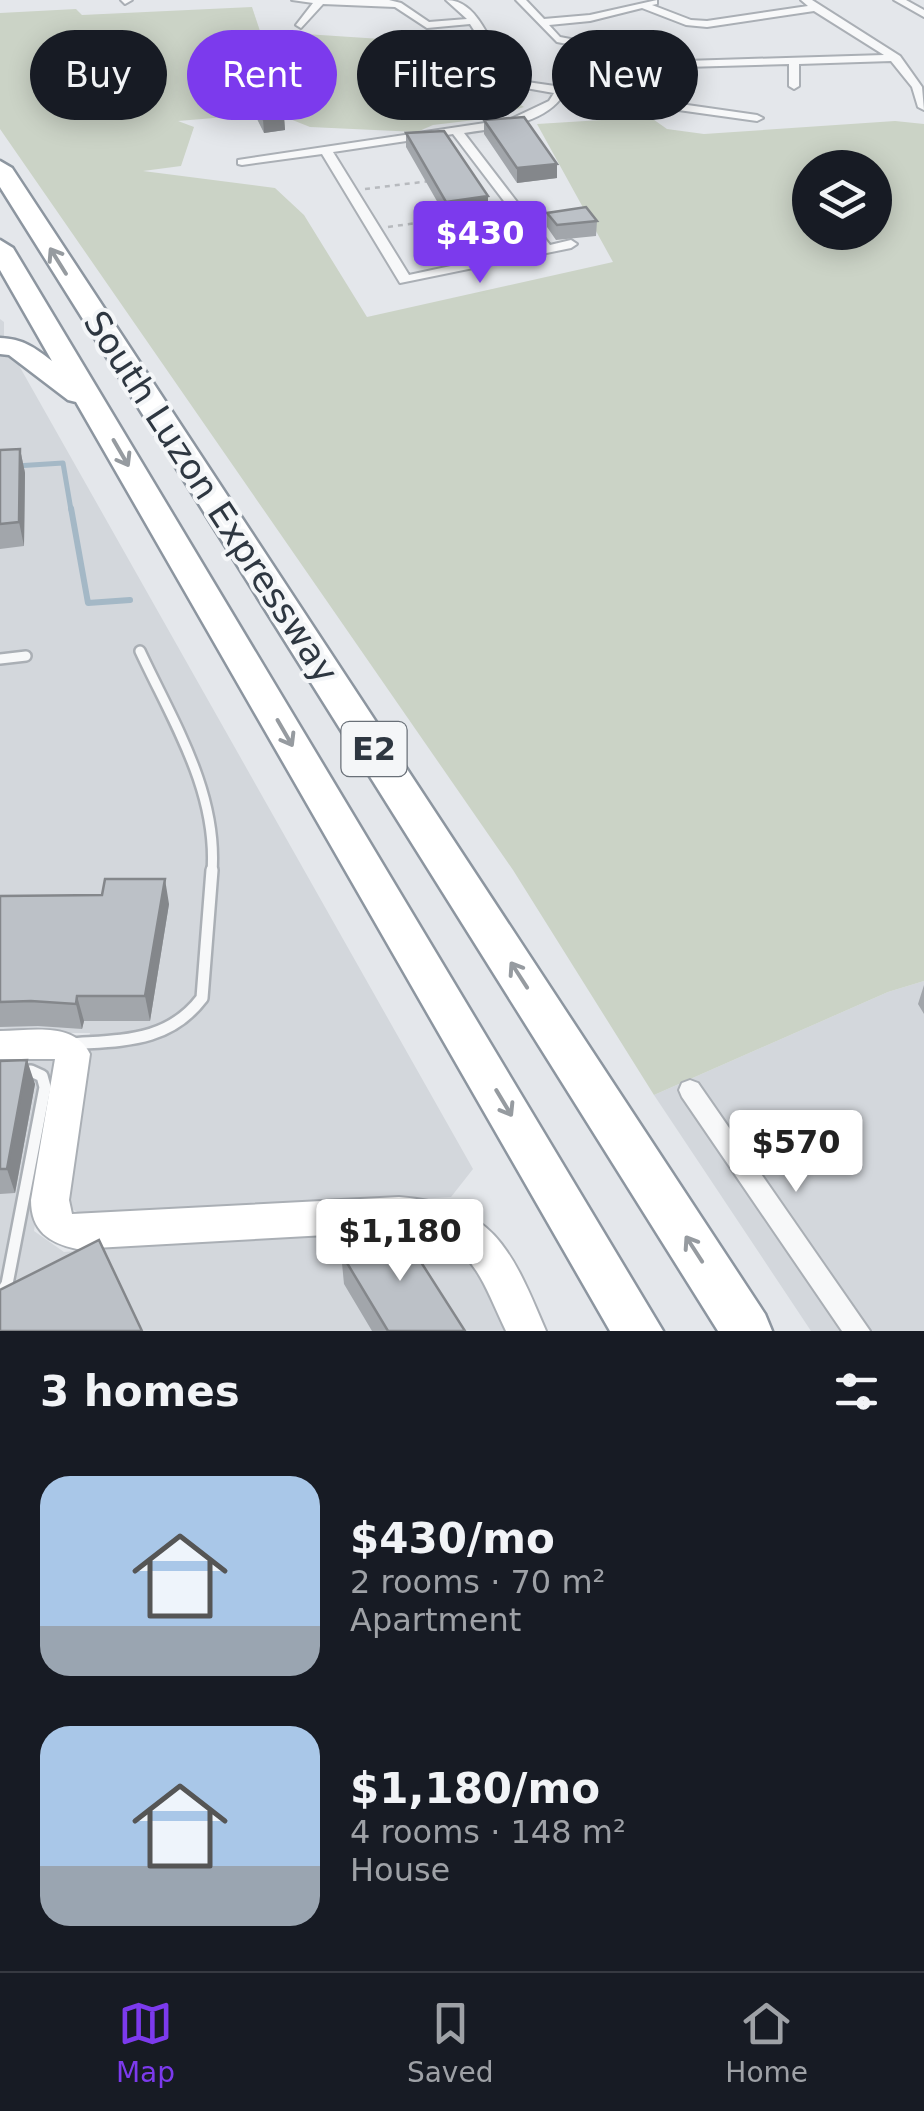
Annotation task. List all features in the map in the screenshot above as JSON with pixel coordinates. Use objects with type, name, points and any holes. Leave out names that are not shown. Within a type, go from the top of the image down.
[{"type":"highway","name":"South Luzon Expressway","points":[[0,168],[747,1331]]},
{"type":"highway","name":"South Luzon Expressway","points":[[0,248],[638,1331]]},
{"type":"highway","points":[[2,334],[57,346]]},
{"type":"highway","points":[[2,334],[95,408]]},
{"type":"street","points":[[297,0],[385,2],[398,5],[428,24],[473,21]]},
{"type":"street","points":[[451,0],[473,21],[516,82],[552,86]]},
{"type":"street","points":[[521,0],[557,38],[685,64],[896,58]]},
{"type":"street","points":[[544,22],[574,21],[659,0]]},
{"type":"street","points":[[902,2],[922,0]]},
{"type":"street","points":[[301,25],[320,1]]},
{"type":"street","points":[[902,2],[924,14]]},
{"type":"street","points":[[645,6],[690,24],[707,24],[810,4],[896,58],[914,81],[924,107]]},
{"type":"street","points":[[794,62],[794,86]]},
{"type":"street","points":[[242,162],[514,122],[552,104]]},
{"type":"street","points":[[698,109],[757,118]]},
{"type":"street","points":[[456,130],[547,249]]},
{"type":"street","points":[[262,142],[272,157]]},
{"type":"street","points":[[325,150],[405,280],[571,244]]},
{"type":"street","points":[[0,1045],[62,1045],[70,1050],[73,1060],[50,1200],[50,1217],[58,1227],[77,1232],[399,1214],[436,1216],[451,1220],[474,1237],[526,1331]]},
{"type":"street","points":[[690,1090],[857,1331]]},
{"type":"lane","points":[[62,1045],[167,1034],[190,1018],[202,998],[214,843],[208,797],[140,650]]},
{"type":"lane","points":[[0,659],[26,656]]},
{"type":"lane","points":[[0,1072],[32,1071],[42,1076],[45,1088],[7,1284],[0,1294]]},
{"type":"path","points":[[350,191],[429,181]]},
{"type":"path","points":[[373,229],[516,210]]},
{"type":"shaded area","points":[[252,7],[260,30],[187,30],[187,120],[190,120],[178,121],[194,127],[181,166],[143,171],[275,188],[304,215],[367,317],[613,262],[537,124],[654,120],[667,129],[704,134],[895,121],[924,124],[924,981],[888,992],[654,1095],[513,870],[0,129],[0,13],[76,9],[82,15]]},
{"type":"shaded area","points":[[337,36],[357,37],[357,120],[475,120],[433,125],[417,132],[310,127],[292,120],[337,120]]},
{"type":"shaded area","points":[[0,319],[4,322],[4,339],[473,1169],[451,1197],[91,1219],[62,1204],[90,1033],[0,1033]]},
{"type":"shaded area","points":[[924,981],[924,1331],[811,1331],[654,1095],[888,992]]},
{"type":"shaded area","points":[[62,1055],[34,1231],[64,1252],[421,1224],[464,1245],[507,1331],[0,1331],[0,1056]]},
{"type":"building","points":[[484,120],[526,120],[557,164],[517,168]]},
{"type":"building","points":[[444,131],[488,196],[446,202],[406,133]]},
{"type":"building","points":[[586,207],[597,221],[557,225],[547,213]]},
{"type":"building","points":[[20,449],[19,522],[0,524],[0,450]]},
{"type":"building","points":[[105,879],[165,879],[145,996],[77,996],[76,1004],[0,1002],[0,896],[102,895]]},
{"type":"building","points":[[27,1060],[7,1169],[0,1169],[0,1061]]},
{"type":"building","points":[[396,1223],[465,1331],[388,1331],[341,1253]]},
{"type":"building","points":[[99,1240],[142,1331],[0,1331],[0,1290]]},
{"type":"waterway","points":[[0,467],[63,463],[71,510]]},
{"type":"waterway","points":[[71,508],[88,603],[130,600]]}]
